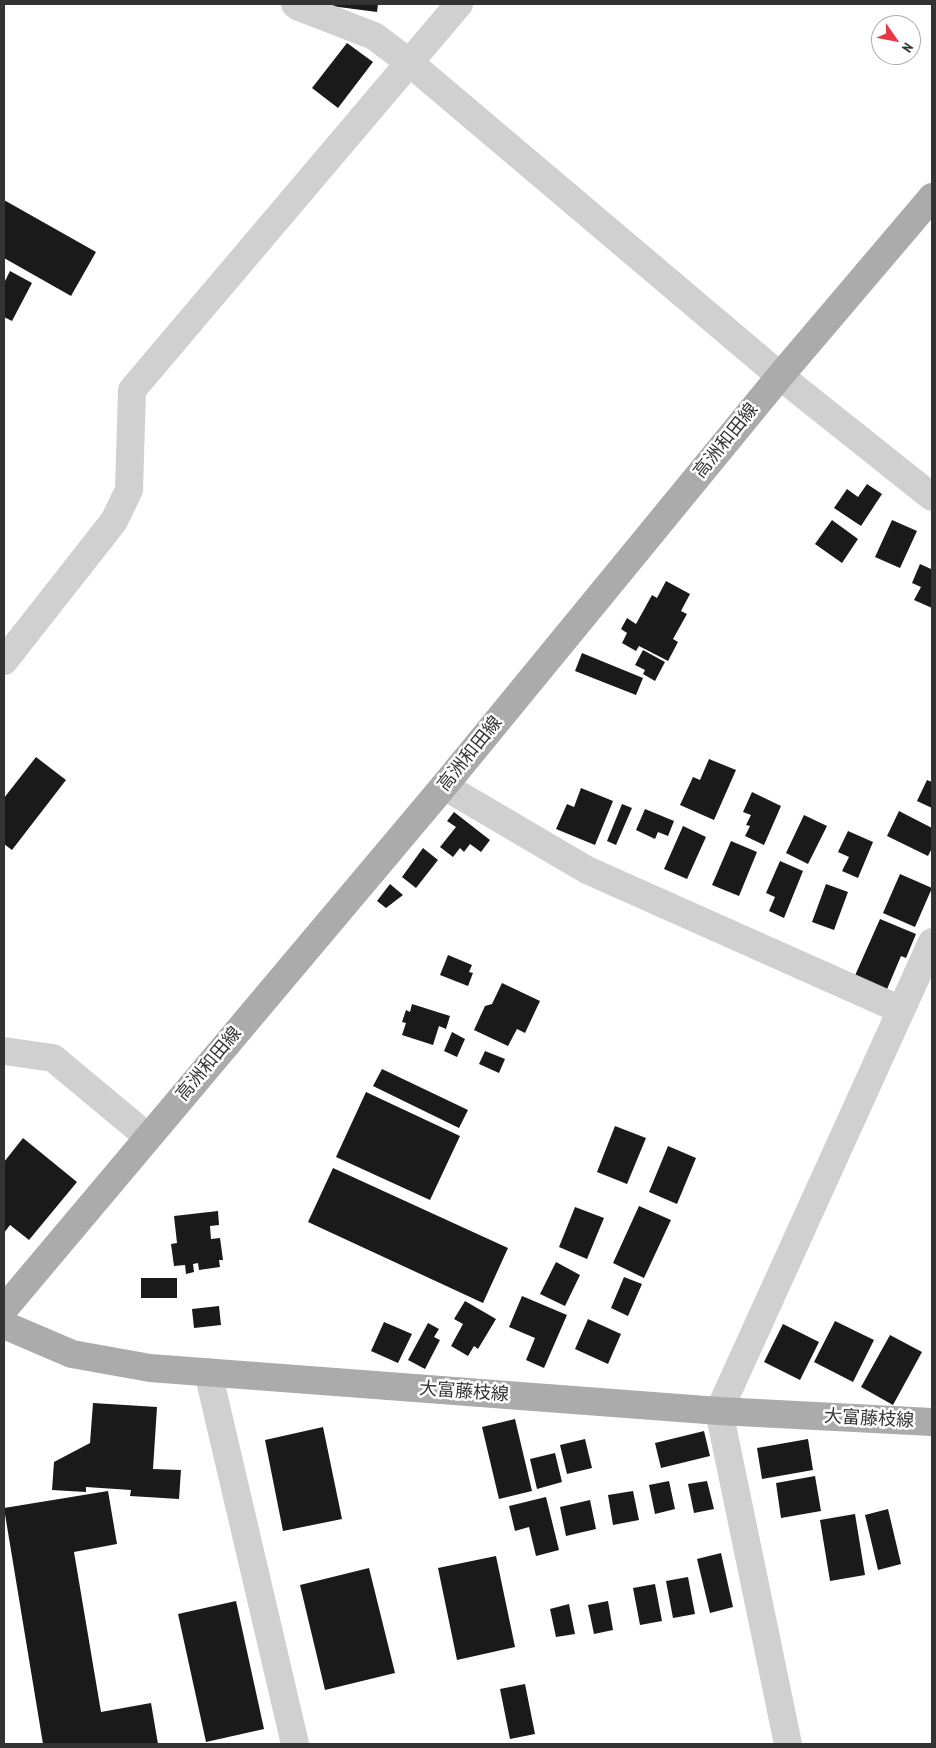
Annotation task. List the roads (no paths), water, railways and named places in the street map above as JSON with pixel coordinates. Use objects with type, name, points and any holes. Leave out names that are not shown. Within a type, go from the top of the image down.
[{"type":"main road","name":"高洲和田線","points":[[4,1309],[444,786],[780,376],[932,197]]},
{"type":"main road","name":"大富藤枝線","points":[[4,1325],[72,1354],[150,1368],[719,1412],[932,1422]]},
{"type":"street","points":[[295,4],[298,7],[374,36],[410,63],[780,376],[932,497]]},
{"type":"street","points":[[4,661],[114,521],[129,490],[132,390],[459,4]]},
{"type":"street","points":[[444,786],[587,870],[901,1010]]},
{"type":"street","points":[[788,1744],[719,1412],[932,942]]},
{"type":"street","points":[[4,1051],[53,1058],[148,1137]]},
{"type":"street","points":[[208,1372],[294,1744]]}]
